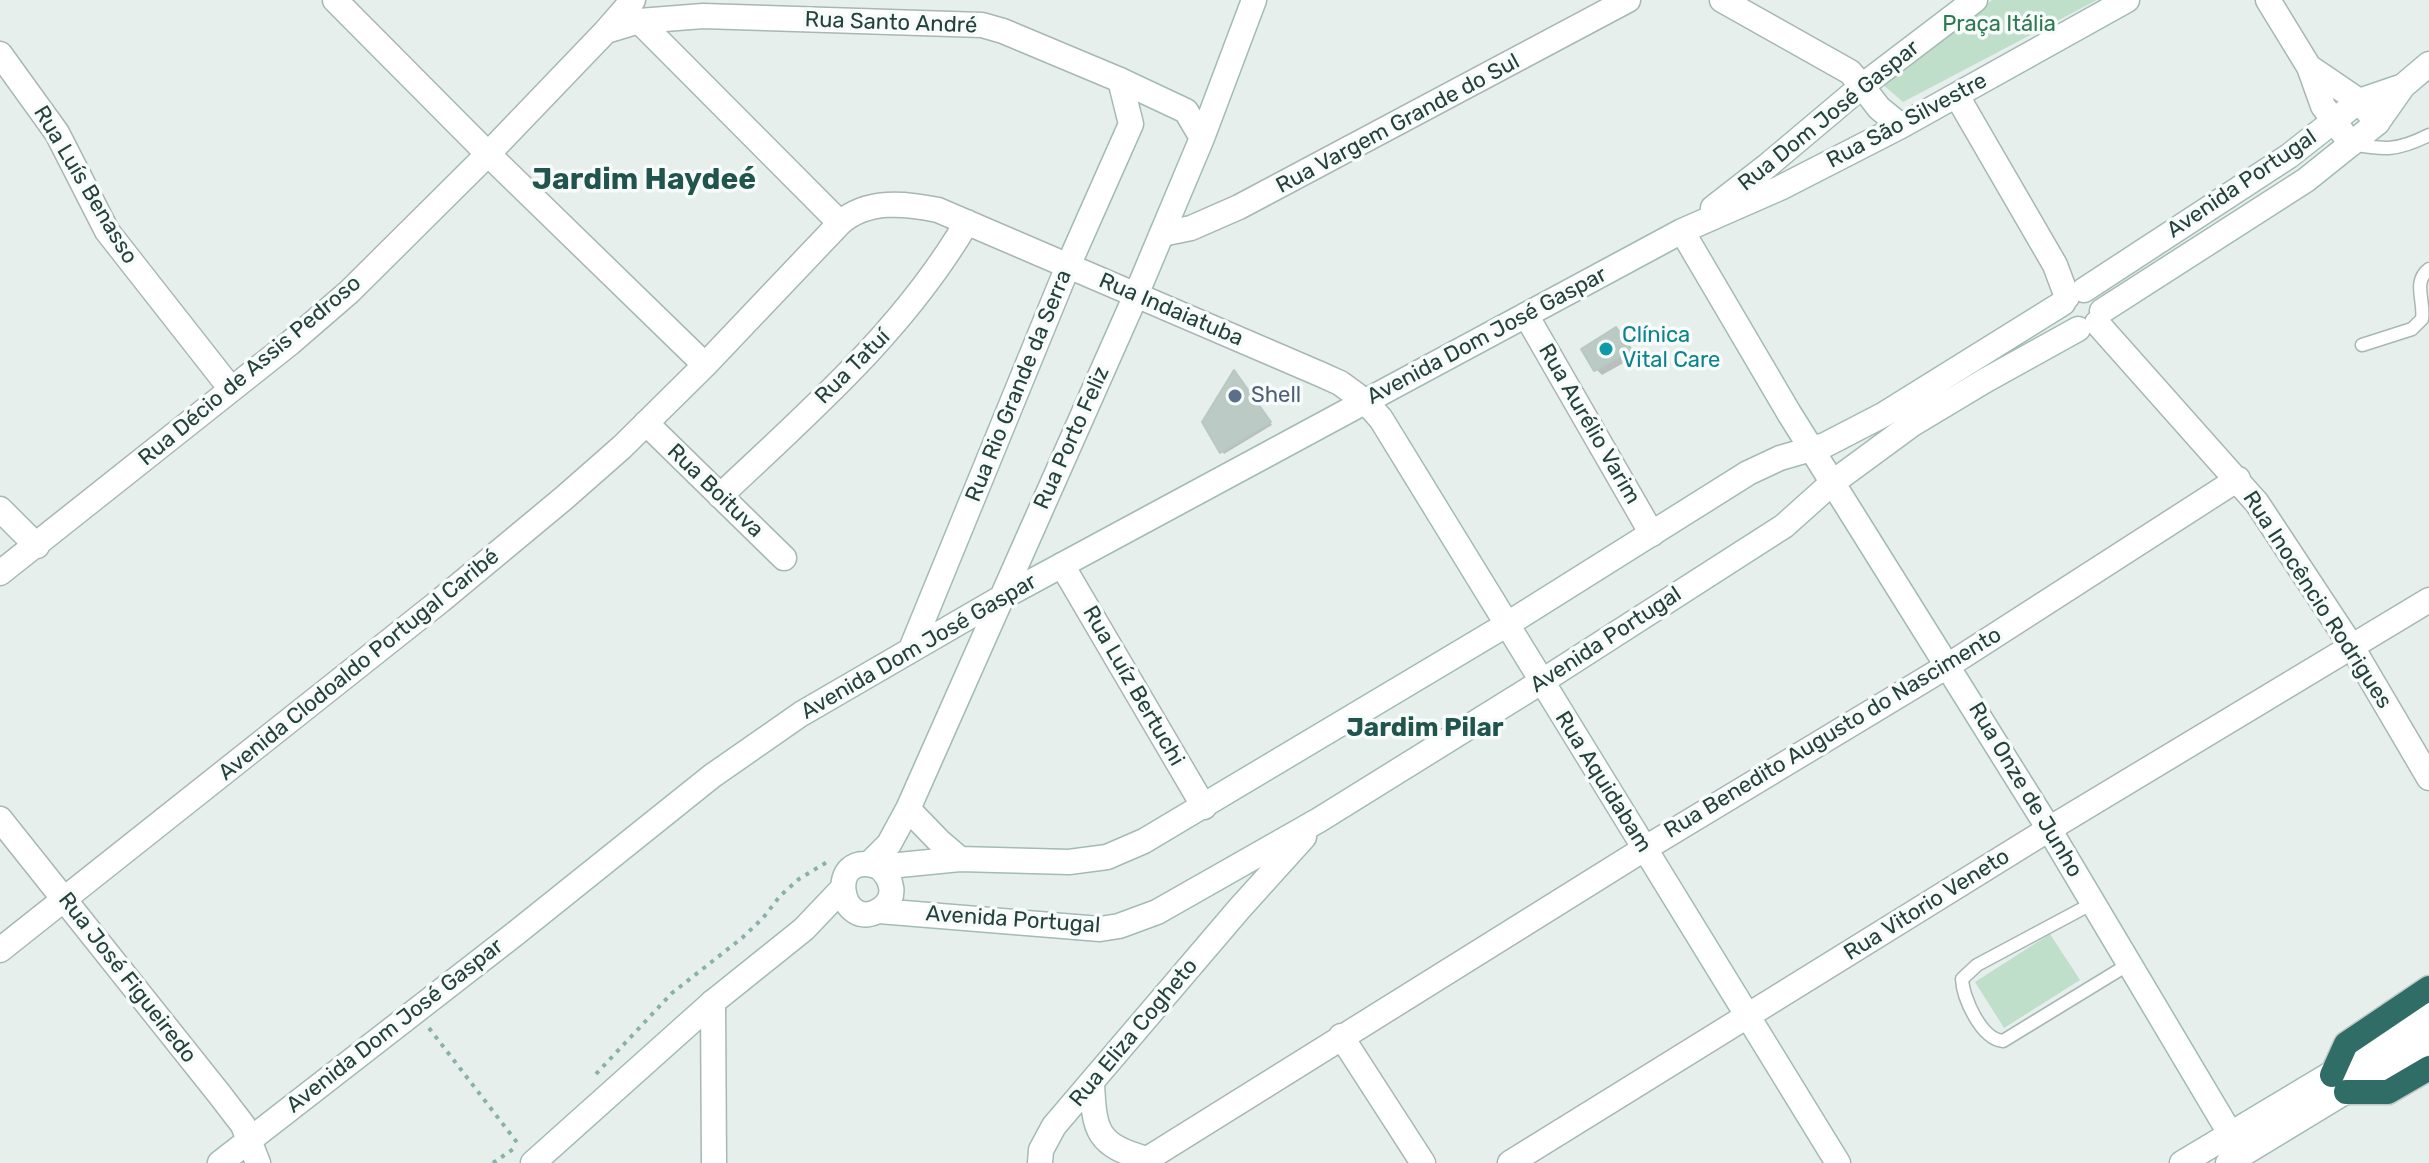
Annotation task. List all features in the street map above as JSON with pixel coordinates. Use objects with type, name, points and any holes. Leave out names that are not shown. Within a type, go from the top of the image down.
[{"type":"highway","points":[[2429,988],[2346,1044],[2339,1084],[2388,1092],[2429,1068]]},
{"type":"street","name":"Rua Porto Feliz","points":[[874,865],[908,809],[1136,295],[1202,138],[1254,0]]},
{"type":"street","name":"Rua Vargem Grande do Sul","points":[[1162,234],[1191,228],[1230,212],[1628,0]]},
{"type":"street","points":[[1722,0],[1850,72],[1879,108],[1901,126]]},
{"type":"street","name":"Rua Dom José Gaspar","points":[[1682,231],[1767,166],[1862,86],[1975,0]]},
{"type":"street","name":"Rua São Silvestre","points":[[1682,231],[1780,188],[1901,126],[1957,96],[2099,9],[2127,0]]},
{"type":"street","points":[[2268,0],[2309,67],[2323,106],[2351,144]]},
{"type":"street","points":[[338,1],[488,154],[705,365]]},
{"type":"street","name":"Rua Santo André","points":[[488,154],[606,31],[636,11],[700,8],[758,19],[910,11],[1003,31],[1180,108]]},
{"type":"street","points":[[636,11],[840,223]]},
{"type":"street","name":"Rua Luís Benasso","points":[[0,54],[57,133],[107,231],[231,389]]},
{"type":"street","name":"Avenida Portugal","points":[[804,929],[869,912],[1100,929],[1119,926],[1157,912],[1319,820],[1541,682],[1784,526],[1832,483],[1945,403],[2092,321],[2306,180],[2377,123],[2403,86],[2429,64]]},
{"type":"street","points":[[2309,67],[2359,101],[2377,123]]},
{"type":"street","points":[[1120,80],[1131,124],[1180,108],[1222,87]]},
{"type":"street","name":"Avenida Portugal","points":[[874,865],[960,859],[1069,862],[1107,857],[1144,841],[1506,625],[1766,464],[1812,450],[1883,415],[2289,156],[2359,101],[2403,86]]},
{"type":"street","points":[[1957,96],[2073,295]]},
{"type":"street","points":[[1180,108],[1202,138]]},
{"type":"street","name":"Rua Rio Grande da Serra","points":[[911,649],[1068,266],[1131,124]]},
{"type":"street","name":"Rua Décio de Assis Pedroso","points":[[0,573],[349,292],[488,154]]},
{"type":"street","name":"Rua Indaiatuba","points":[[705,365],[849,215],[866,208],[913,205],[938,210],[967,222],[1340,383],[1366,402]]},
{"type":"street","name":"Rua Tatuí","points":[[720,496],[856,367],[903,315],[931,279],[967,222]]},
{"type":"street","name":"Avenida Dom José Gaspar","points":[[220,1163],[254,1152],[416,1011],[754,745],[1001,598],[1682,231]]},
{"type":"street","name":"Rua Onze de Junho","points":[[1682,231],[1832,483],[1949,665],[2049,829],[2237,1154]]},
{"type":"street","points":[[2073,295],[2095,295],[2092,321],[2072,327],[2063,316],[2073,295]]},
{"type":"street","name":"Rua Aurélio Varim","points":[[1526,315],[1652,534]]},
{"type":"street","name":"Rua Inocêncio Rodrigues","points":[[2092,321],[2238,479],[2275,528],[2352,647],[2429,778]]},
{"type":"street","name":"Avenida Clodoaldo Portugal Caribé","points":[[0,950],[440,601],[564,498],[705,365]]},
{"type":"street","name":"Rua Aquidabam","points":[[1366,402],[1381,419],[1838,1163]]},
{"type":"street","name":"Rua Boituva","points":[[646,423],[784,558]]},
{"type":"street","name":"Rua Benedito Augusto do Nascimento","points":[[1144,1161],[1644,849],[1949,665],[2238,479]]},
{"type":"street","points":[[0,509],[37,546]]},
{"type":"street","name":"Rua Luíz Bertuchi","points":[[1062,565],[1204,807]]},
{"type":"street","name":"Rua Vitorio Veneto","points":[[1510,1163],[2049,829],[2429,600]]},
{"type":"street","points":[[908,809],[960,859]]},
{"type":"street","name":"Rua José Figueiredo","points":[[0,819],[243,1125],[254,1152]]},
{"type":"street","name":"Rua Eliza Cogheto","points":[[1040,1163],[1041,1150],[1054,1126],[1319,820]]},
{"type":"street","points":[[859,865],[874,865],[887,874],[891,894],[887,904],[869,912],[844,899],[842,889],[844,878],[850,870],[859,865]]},
{"type":"street","points":[[1231,871],[1236,882],[1239,909]]},
{"type":"street","name":"Avenida Portugal","points":[[526,1154],[804,929],[842,889]]},
{"type":"street","points":[[713,1002],[714,1163]]},
{"type":"street","points":[[2182,1163],[2237,1154],[2388,1054],[2429,1015]]},
{"type":"street","points":[[1341,1036],[1423,1163]]},
{"type":"street","points":[[2388,1054],[2429,1041]]},
{"type":"street","points":[[1092,1082],[1093,1114],[1099,1131],[1108,1144],[1144,1161]]},
{"type":"lane","points":[[2351,144],[2384,150],[2411,144],[2429,135]]},
{"type":"lane","points":[[2362,345],[2412,329],[2422,319],[2423,302],[2419,286],[2422,275],[2429,269]]},
{"type":"lane","points":[[2093,903],[1977,965],[1962,979],[1963,996],[1988,1036],[2003,1041],[2129,964]]},
{"type":"path","points":[[591,1080],[672,993],[742,938],[799,879],[839,854]]},
{"type":"path","points":[[416,1011],[526,1154]]},
{"type":"path","points":[[526,1154],[529,1136]]},
{"type":"path","points":[[493,1163],[526,1154]]},
{"type":"green space","name":"Praça Itália","points":[[1992,0],[2097,0],[1903,102],[1882,84]]},
{"type":"green space","points":[[2050,934],[2080,980],[2004,1028],[1975,982]]},
{"type":"building","name":"Clínica Vital Care","points":[[1616,327],[1632,350],[1594,371],[1581,349]]},
{"type":"building","name":"Shell","points":[[1234,370],[1271,422],[1220,453],[1202,422]]},
{"type":"place","name":"Clínica Vital Care","points":[[1606,349]]},
{"type":"place","name":"Shell","points":[[1235,396]]},
{"type":"district","name":"Jardim Haydeé","points":[[644,180]]},
{"type":"district","name":"Jardim Pilar","points":[[1425,728]]}]
